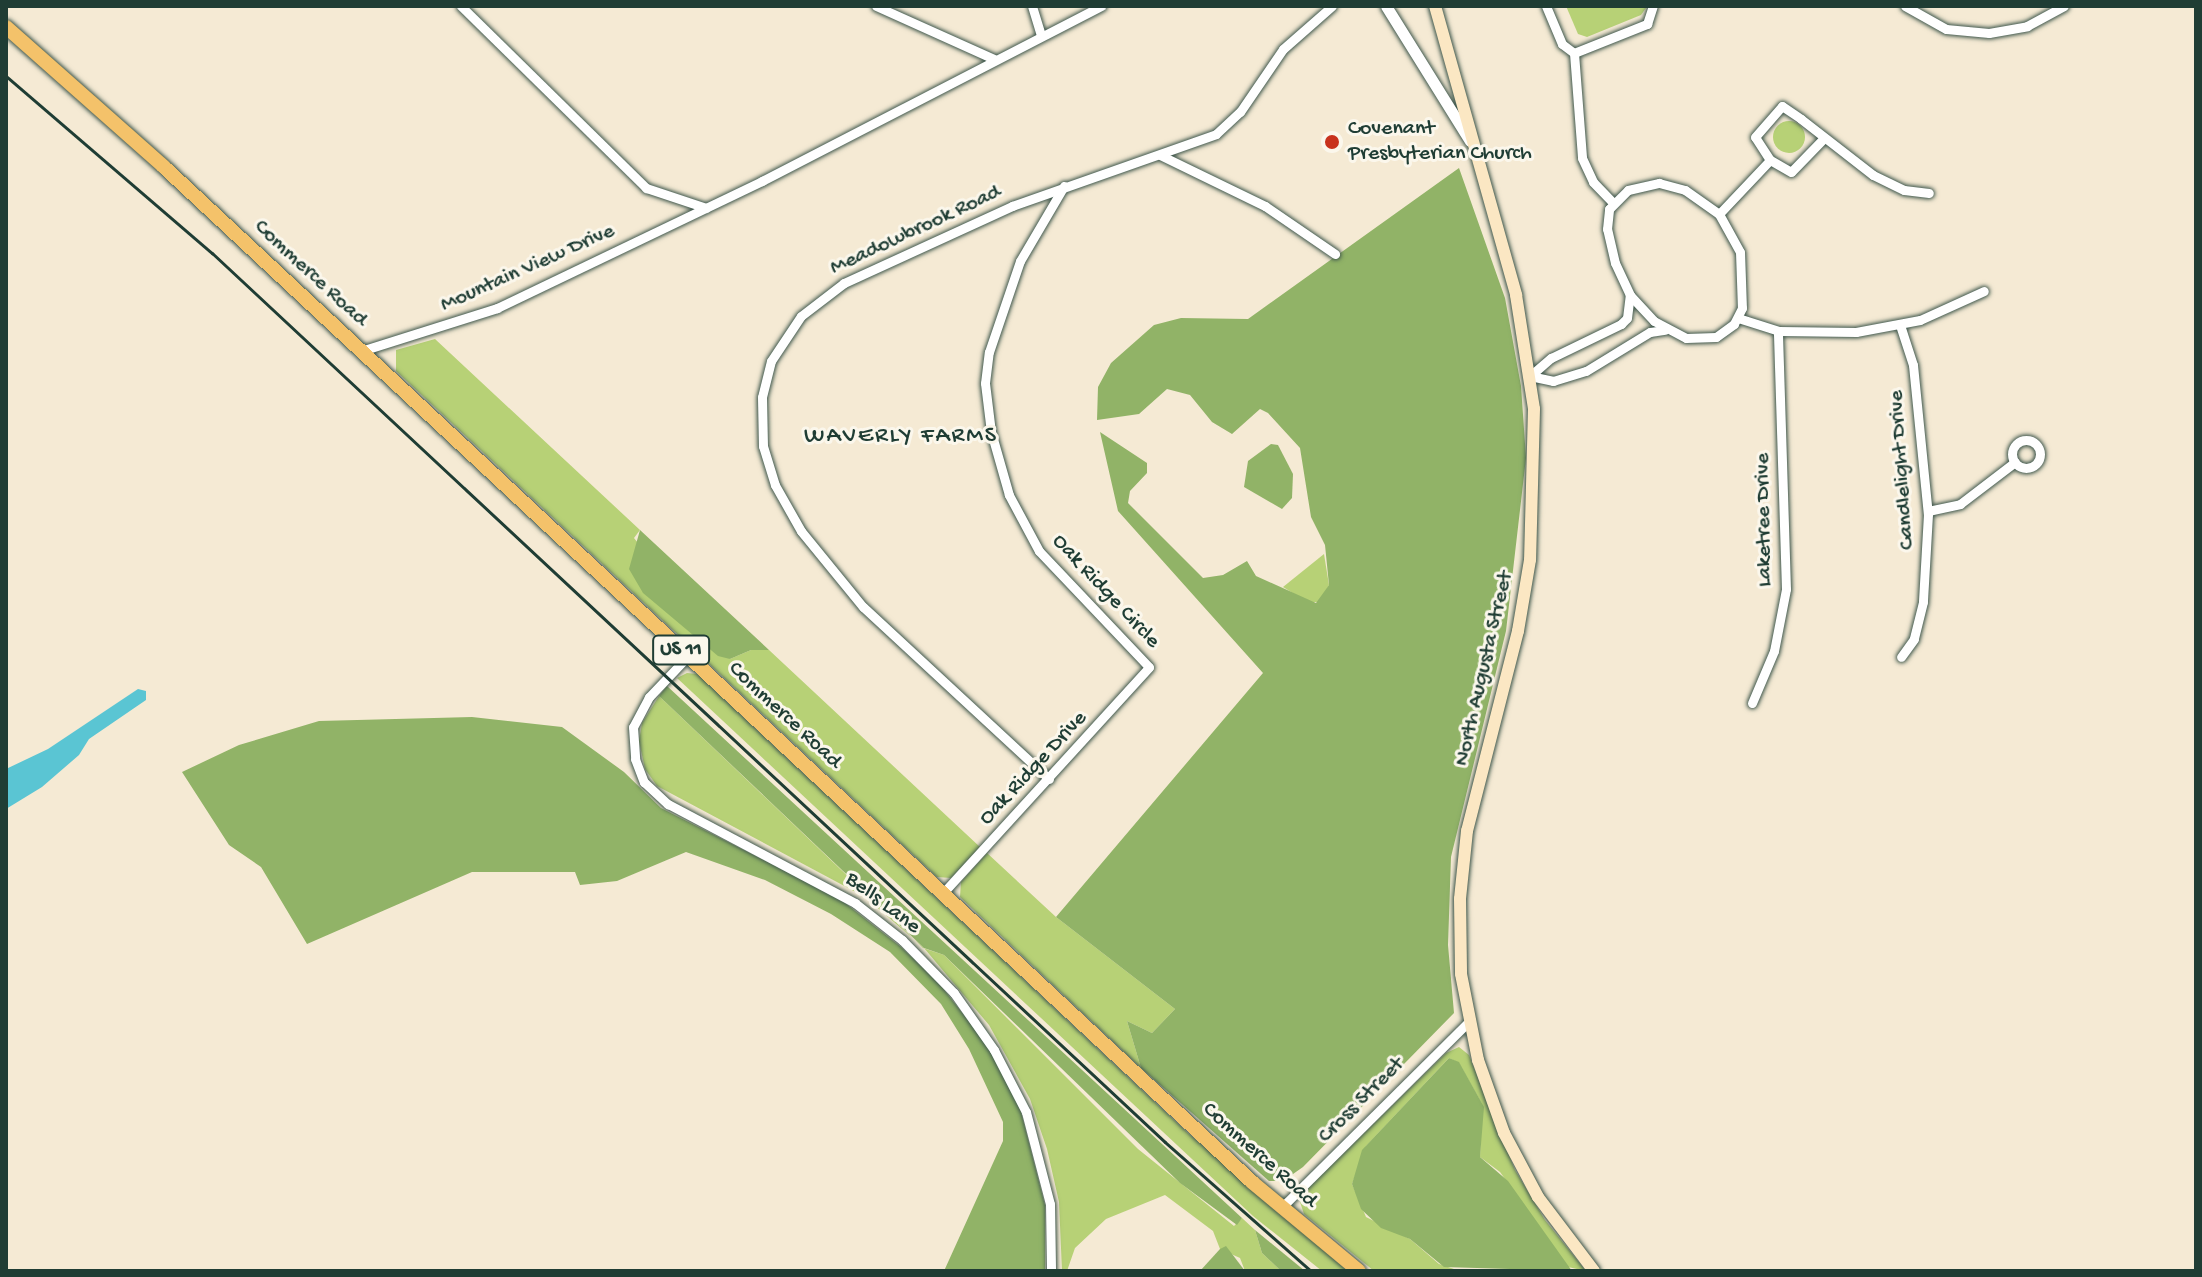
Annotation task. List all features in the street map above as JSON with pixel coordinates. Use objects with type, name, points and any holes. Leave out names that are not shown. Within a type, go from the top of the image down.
[{"type":"main road","name":"North Augusta Street","points":[[1435,6],[1516,295],[1530,376],[1534,500],[1527,586],[1467,831],[1461,879],[1459,946],[1469,1021],[1486,1087],[1510,1147],[1550,1215],[1594,1271]]},
{"type":"main road","name":"Commerce Road","points":[[6,27],[361,351],[1281,1208],[1359,1271]]},
{"type":"street","points":[[461,6],[646,188],[706,208]]},
{"type":"street","points":[[876,6],[994,59]]},
{"type":"street","points":[[1032,6],[1041,36]]},
{"type":"street","name":"Mountain View Drive","points":[[361,351],[497,308],[706,208],[1101,6]]},
{"type":"street","name":"Meadowbrook Road","points":[[1049,779],[826,566],[773,482],[760,417],[772,357],[795,322],[823,296],[1064,186],[1160,155],[1221,131],[1283,49],[1332,6]]},
{"type":"street","points":[[1386,6],[1475,149]]},
{"type":"street","points":[[1546,6],[1562,44],[1574,53],[1582,158],[1597,187],[1613,203]]},
{"type":"street","points":[[1574,53],[1647,24],[1654,17],[1653,6]]},
{"type":"street","points":[[1905,6],[1937,26],[1972,33],[2021,29],[2064,6]]},
{"type":"street","points":[[1824,138],[1796,172],[1770,160],[1755,133],[1779,106],[1889,184],[1929,193]]},
{"type":"street","points":[[1160,155],[1265,206],[1335,254]]},
{"type":"street","points":[[1719,214],[1770,160]]},
{"type":"street","points":[[1530,376],[1553,381],[1586,371],[1650,332],[1668,331],[1709,339],[1723,334],[1738,318],[1745,288],[1742,259],[1719,214],[1688,191],[1659,183],[1632,188],[1613,203],[1607,214],[1608,236],[1630,295],[1668,331]]},
{"type":"street","name":"Oak Ridge Circle","points":[[1064,186],[1020,261],[989,352],[985,383],[991,432],[1009,495],[1039,551],[1149,667]]},
{"type":"street","points":[[1738,318],[1778,331],[1844,333],[1900,325],[1984,291]]},
{"type":"street","points":[[1530,376],[1551,358],[1621,324],[1627,318],[1630,295]]},
{"type":"street","name":"Candlelight Drive","points":[[1900,325],[1913,365],[1928,511],[1923,602],[1914,639],[1901,657]]},
{"type":"street","name":"Laketree Drive","points":[[1752,703],[1774,651],[1786,589],[1778,331]]},
{"type":"street","points":[[1928,511],[1960,504],[2015,462]]},
{"type":"street","name":"Bells Lane","points":[[688,656],[649,697],[633,727],[635,759],[644,782],[668,804],[855,903],[902,940],[954,993],[994,1050],[1026,1112],[1050,1204],[1051,1271]]},
{"type":"street","name":"Oak Ridge Drive","points":[[942,894],[1149,667]]},
{"type":"street","name":"Cross Street","points":[[1281,1208],[1469,1021]]},
{"type":"green space","points":[[1566,6],[1646,8],[1641,15],[1587,37],[1578,34]]},
{"type":"green space","points":[[1789,121],[1800,126],[1805,137],[1800,148],[1789,153],[1778,148],[1773,137],[1778,126]]},
{"type":"green space","points":[[1459,168],[1505,298],[1521,386],[1526,458],[1506,631],[1451,857],[1448,945],[1454,1013],[1303,1167],[1283,1181],[1269,1181],[1141,1068],[1127,1021],[1152,1033],[1175,1009],[1056,917],[1263,673],[1118,511],[1100,432],[1147,463],[1147,473],[1130,491],[1128,503],[1203,578],[1223,575],[1247,561],[1256,576],[1316,603],[1329,585],[1325,545],[1311,517],[1300,448],[1268,413],[1260,409],[1232,434],[1212,422],[1190,395],[1167,389],[1139,414],[1097,420],[1098,387],[1111,363],[1154,325],[1181,318],[1248,319]]},
{"type":"green space","points":[[435,339],[640,530],[634,538],[730,659],[751,650],[769,650],[980,847],[951,878],[937,877],[396,371],[396,350]]},
{"type":"green space","points":[[1271,444],[1278,445],[1293,474],[1292,498],[1282,509],[1244,487],[1248,461]]},
{"type":"green space","points":[[640,530],[769,650],[751,650],[730,659],[718,656],[643,593],[629,569]]},
{"type":"green space","points":[[1324,554],[1329,585],[1320,602],[1307,602],[1283,587]]},
{"type":"green space","points":[[687,673],[697,674],[1189,1134],[1348,1271],[1322,1271],[1253,1216],[677,678]]},
{"type":"green space","points":[[667,686],[1242,1218],[1237,1225],[1180,1183],[944,955],[924,948],[659,696]]},
{"type":"green space","points":[[659,696],[913,939],[865,897],[657,786],[645,769],[639,741],[642,723]]},
{"type":"green space","points":[[472,717],[562,727],[624,772],[661,808],[840,899],[901,947],[938,982],[989,1047],[1020,1108],[1045,1205],[1045,1271],[944,1271],[1003,1141],[1003,1122],[969,1049],[941,1004],[890,952],[831,914],[765,880],[686,852],[617,881],[580,885],[575,872],[472,872],[307,944],[261,867],[229,845],[182,772],[239,745],[319,721]]},
{"type":"green space","points":[[987,853],[1056,917],[1175,1009],[1152,1033],[1127,1021],[1141,1068],[960,897],[961,882]]},
{"type":"green space","points":[[924,948],[944,955],[1138,1149],[1234,1226],[1242,1218],[1255,1230],[1262,1253],[1281,1271],[1245,1271],[1240,1258],[1220,1249],[1213,1231],[1165,1195],[1106,1219],[1075,1248],[1067,1271],[1062,1271],[1059,1202],[1047,1149],[1030,1099],[989,1025]]},
{"type":"green space","points":[[1459,1047],[1469,1055],[1515,1170],[1545,1220],[1586,1271],[1568,1267],[1500,1172],[1480,1157],[1482,1104],[1459,1063],[1449,1058],[1366,1146],[1352,1184],[1366,1217],[1410,1239],[1439,1264],[1460,1271],[1374,1271],[1304,1214],[1300,1202],[1308,1188],[1446,1053]]},
{"type":"green space","points":[[1449,1058],[1459,1062],[1484,1107],[1480,1157],[1508,1181],[1572,1271],[1444,1267],[1410,1239],[1381,1228],[1361,1209],[1352,1184],[1362,1150]]},
{"type":"green space","points":[[1255,1230],[1305,1271],[1281,1271],[1262,1253]]},
{"type":"green space","points":[[1226,1246],[1245,1271],[1200,1271],[1220,1249]]},
{"type":"water","points":[[138,689],[146,691],[146,700],[89,739],[79,755],[42,787],[6,809],[6,769],[48,749]]},
{"type":"railway","points":[[6,76],[212,253],[1165,1142],[1311,1271]]},
{"type":"place","name":"Covenant Presbyterian Church","points":[[1332,142]]},
{"type":"district","name":"WAVERLY FARMS","points":[[901,437]]}]
